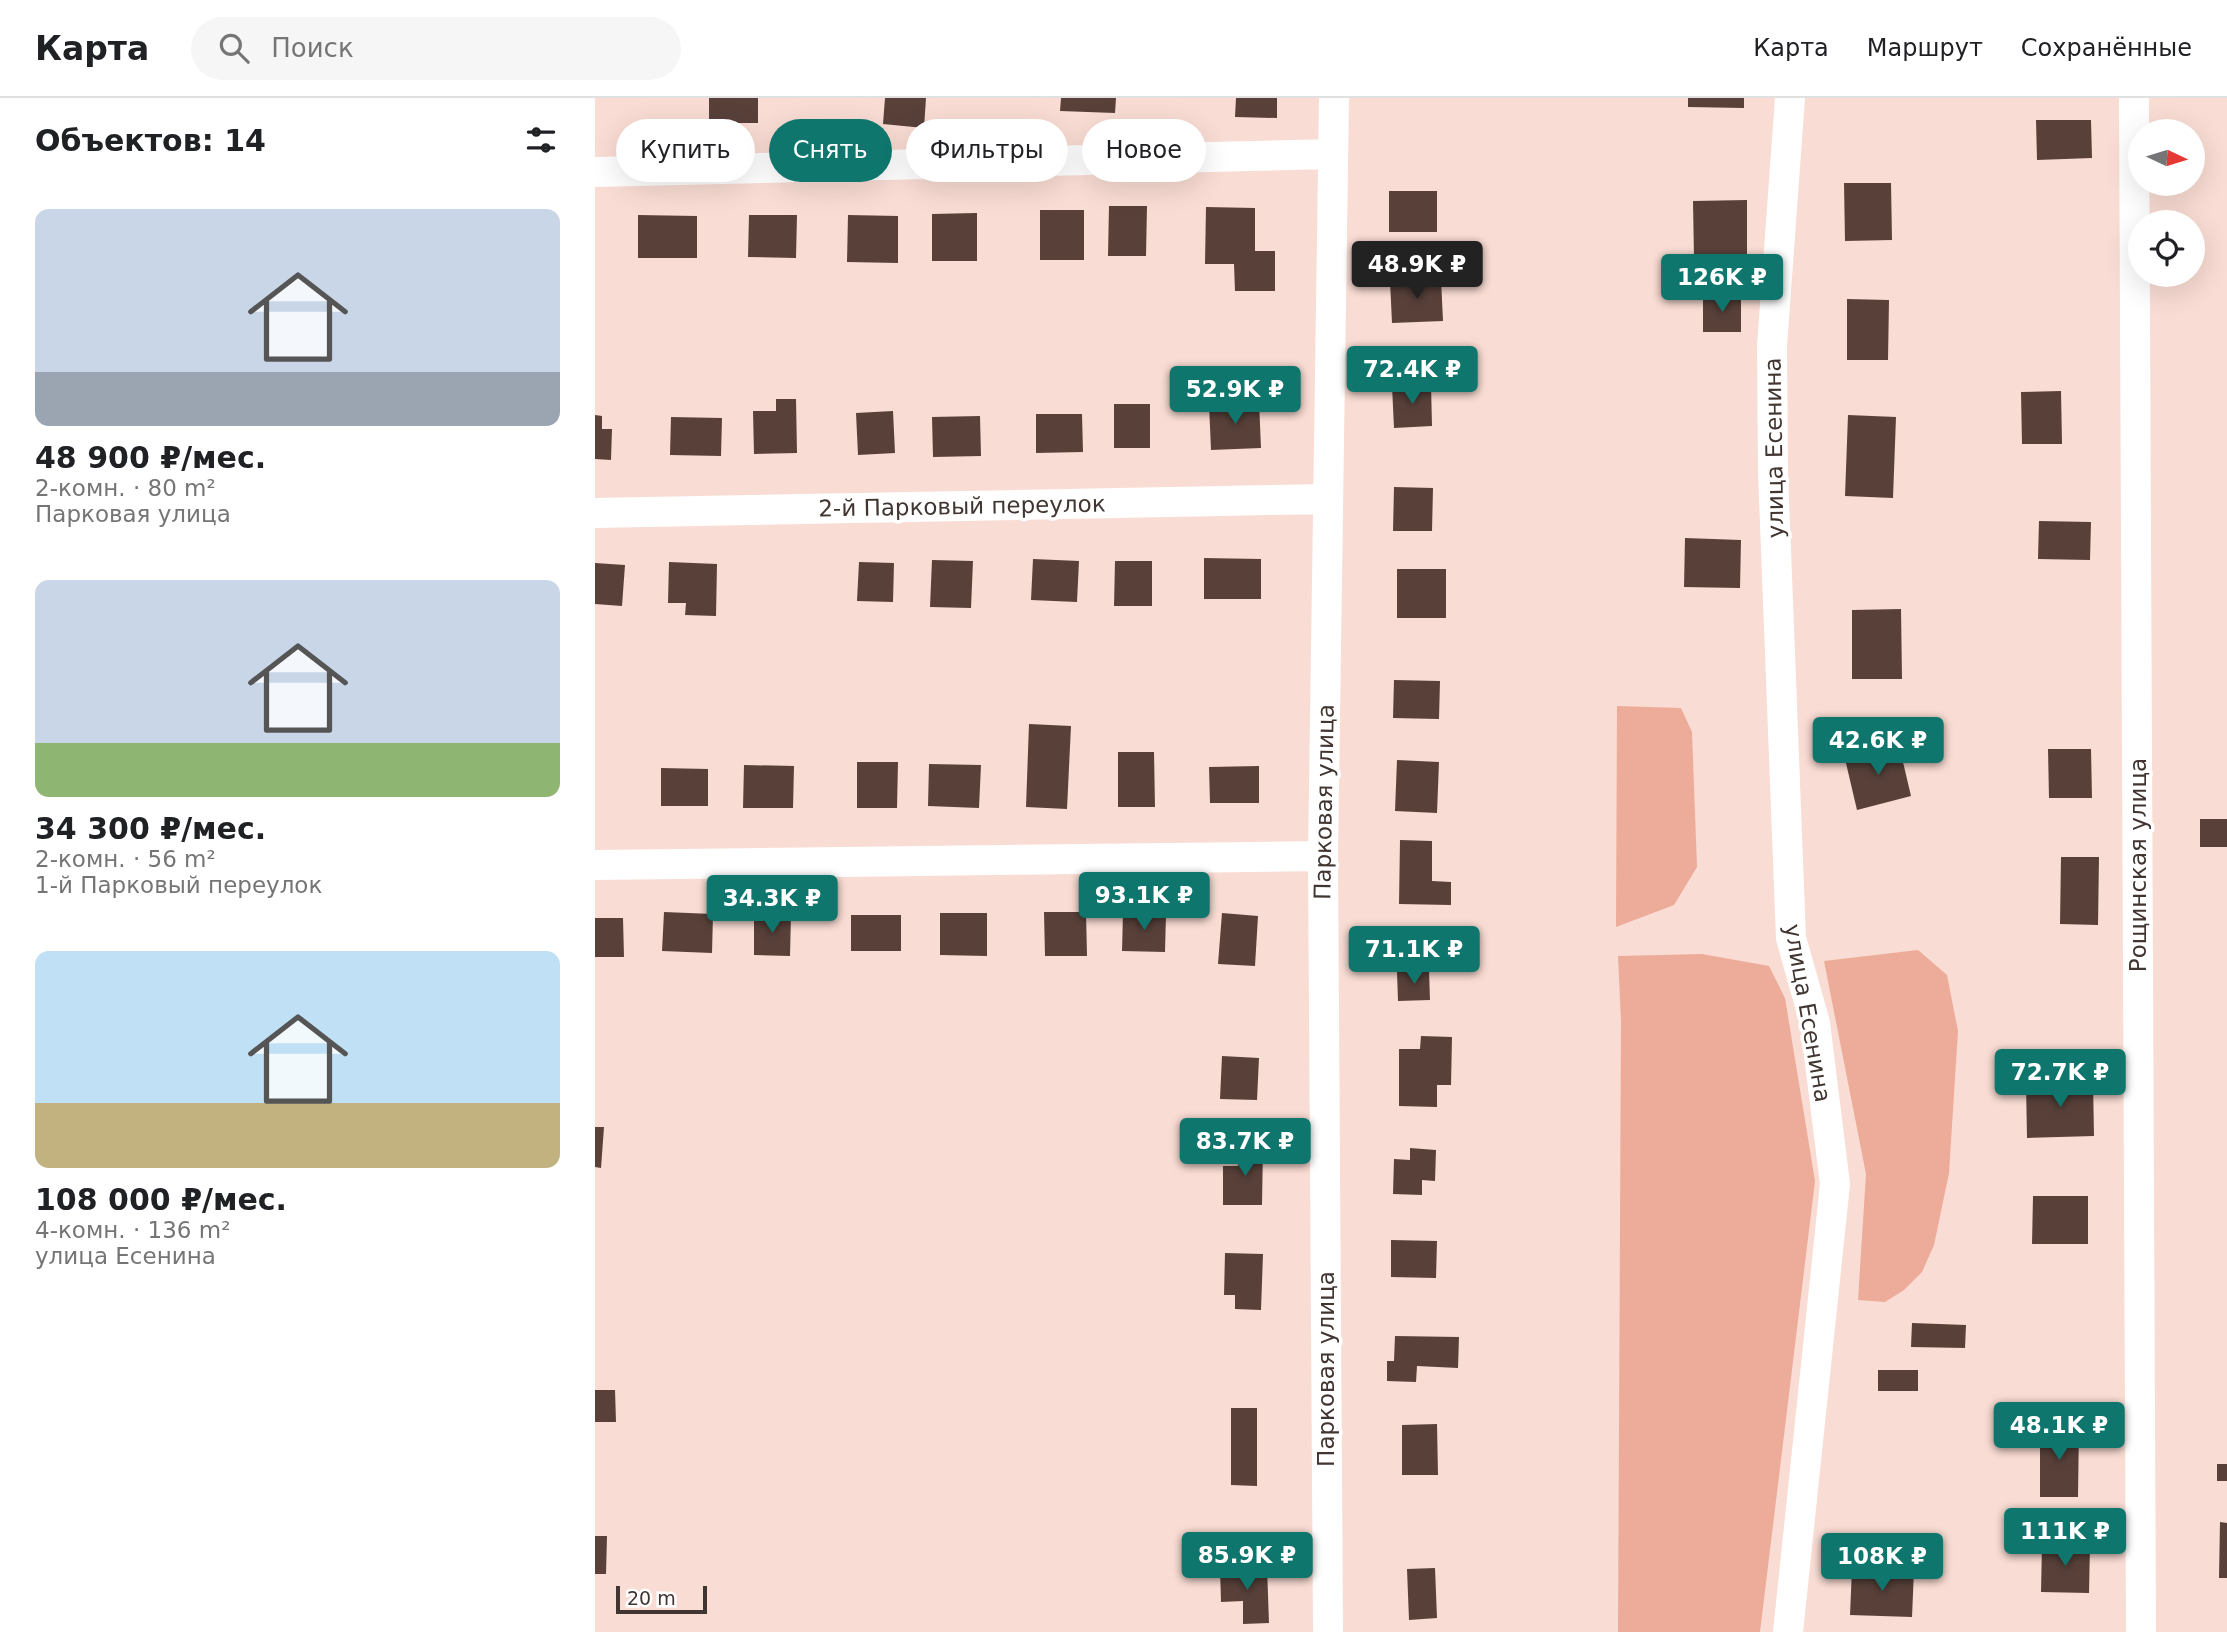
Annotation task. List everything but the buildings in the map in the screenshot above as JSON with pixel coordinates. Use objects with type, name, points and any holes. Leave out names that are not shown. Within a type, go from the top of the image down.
[{"type":"street","name":"Парковая улица","points":[[1328,1632],[1323,856],[1334,98]]},
{"type":"street","name":"улица Есенина","points":[[1787,1632],[1835,1184],[1815,1023],[1791,937],[1773,472],[1772,346],[1790,98]]},
{"type":"street","name":"Рощинская улица","points":[[2134,98],[2141,1632]]},
{"type":"street","points":[[595,172],[1333,154]]},
{"type":"street","name":"2-й Парковый переулок","points":[[595,513],[1328,499]]},
{"type":"street","points":[[595,865],[1323,856]]},
{"type":"shaded area","points":[[1617,706],[1681,708],[1692,732],[1697,867],[1674,905],[1616,927]]},
{"type":"shaded area","points":[[1918,950],[1947,975],[1958,1031],[1949,1173],[1934,1245],[1922,1272],[1904,1290],[1885,1302],[1858,1300],[1866,1174],[1824,961]]},
{"type":"shaded area","points":[[1702,954],[1769,966],[1785,998],[1815,1181],[1760,1632],[1618,1632],[1621,1021],[1618,956]]}]
